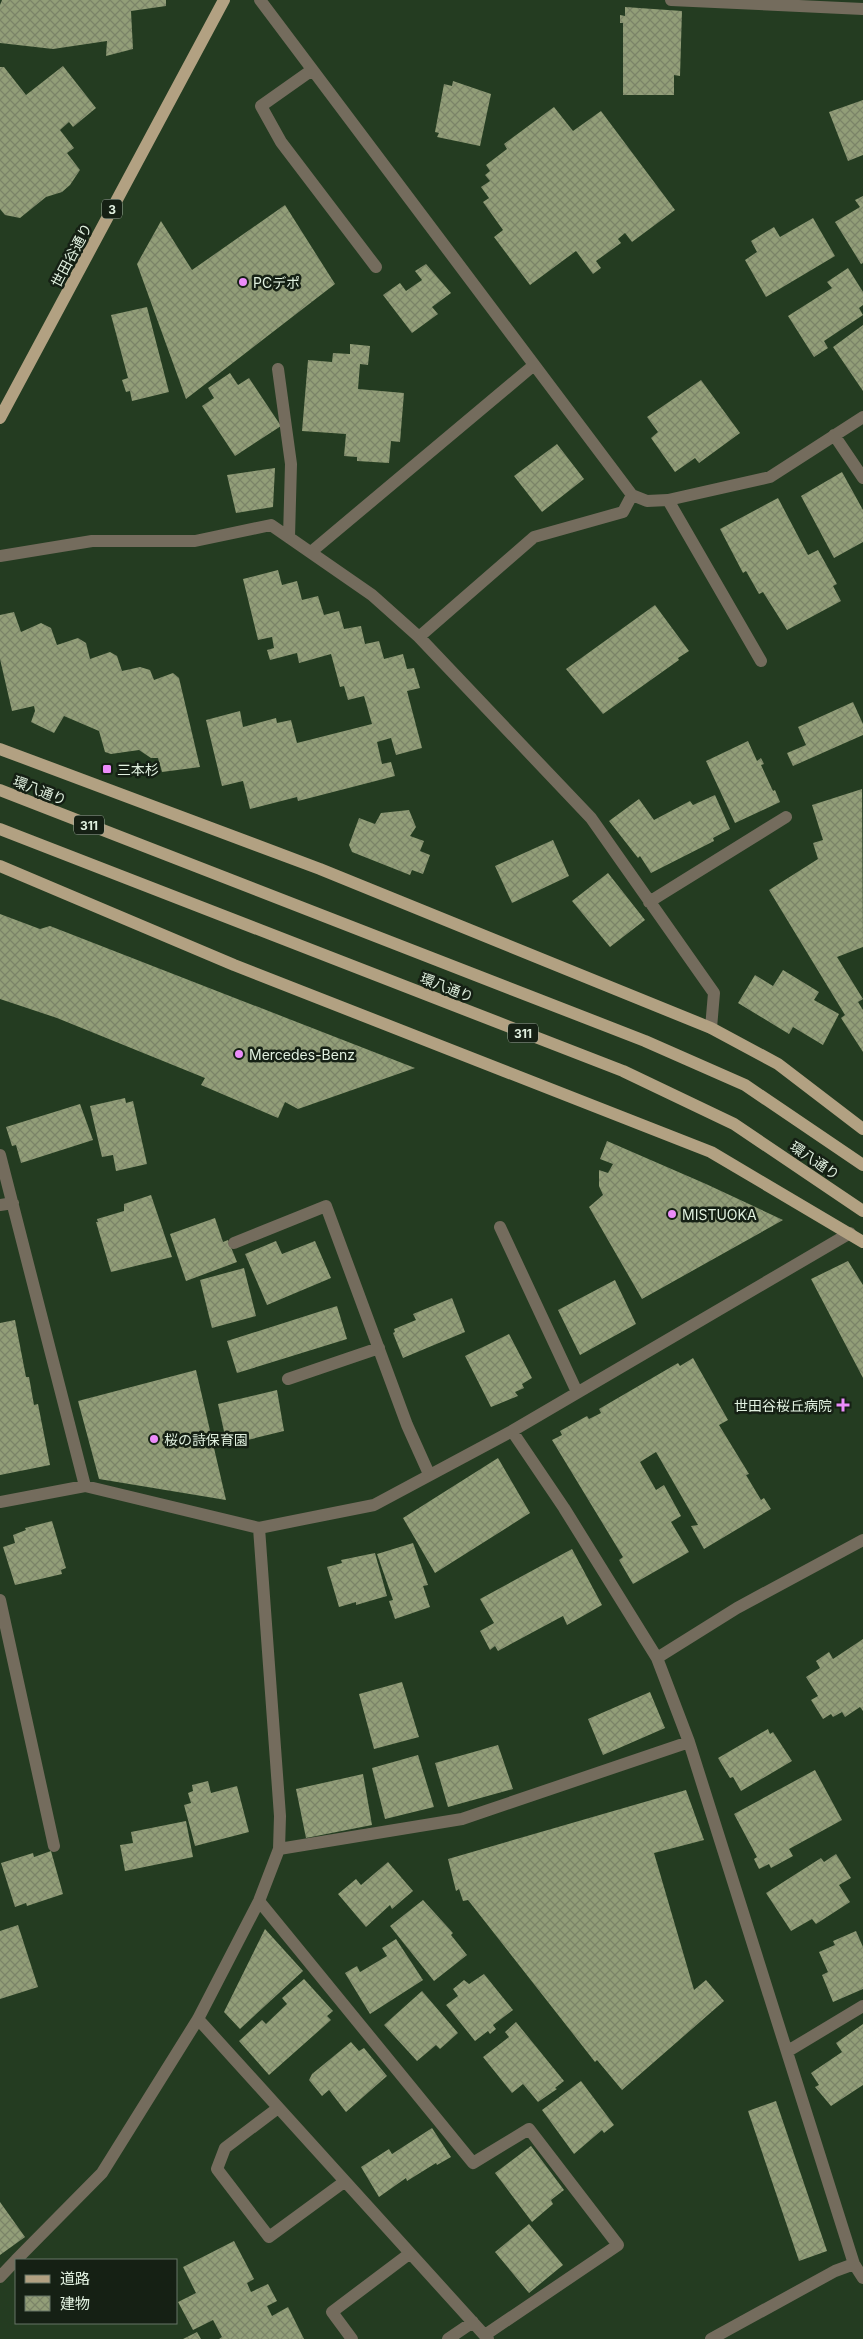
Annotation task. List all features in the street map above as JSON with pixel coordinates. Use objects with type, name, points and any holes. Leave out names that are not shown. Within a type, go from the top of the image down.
[{"type":"main road","name":"世田谷通り","points":[[0,418],[224,0]]},
{"type":"main road","points":[[0,749],[320,869],[711,1028],[778,1064],[863,1129]]},
{"type":"main road","name":"環八通り","points":[[0,790],[654,1045],[745,1085],[863,1166]]},
{"type":"main road","name":"環八通り","points":[[0,829],[623,1071],[734,1124],[863,1211]]},
{"type":"main road","points":[[0,866],[234,965],[711,1152],[863,1242]]},
{"type":"street","points":[[260,0],[632,495],[647,501],[668,500],[770,477],[863,417]]},
{"type":"street","points":[[671,0],[863,10]]},
{"type":"street","points":[[312,70],[261,106],[281,142],[376,267]]},
{"type":"street","points":[[311,552],[534,365]]},
{"type":"street","points":[[278,369],[291,464],[289,537]]},
{"type":"street","points":[[834,435],[863,478]]},
{"type":"street","points":[[419,637],[534,537],[622,512],[632,495]]},
{"type":"street","points":[[668,500],[761,661]]},
{"type":"street","points":[[0,556],[92,541],[195,541],[271,525],[372,595],[419,637],[590,818],[714,993],[711,1028]]},
{"type":"street","points":[[649,902],[786,817]]},
{"type":"street","points":[[0,1155],[6,1204],[85,1486]]},
{"type":"street","points":[[234,1243],[326,1206],[407,1425],[429,1474]]},
{"type":"street","points":[[500,1227],[577,1392]]},
{"type":"street","points":[[0,1502],[85,1486],[258,1528],[374,1505],[512,1431],[850,1234]]},
{"type":"street","points":[[288,1379],[378,1348]]},
{"type":"street","points":[[512,1431],[564,1508],[657,1658],[689,1742],[854,2264],[863,2278]]},
{"type":"street","points":[[17,2259],[102,2173],[198,2019],[259,1900],[278,1849],[280,1816],[258,1528]]},
{"type":"street","points":[[657,1658],[737,1608],[863,1540]]},
{"type":"street","points":[[0,1600],[54,1846]]},
{"type":"street","points":[[278,1849],[462,1819],[689,1742]]},
{"type":"street","points":[[198,2019],[486,2337],[618,2245],[529,2129],[473,2163],[259,1900]]},
{"type":"street","points":[[788,2051],[863,2006]]},
{"type":"street","points":[[278,2108],[225,2148],[217,2169],[269,2237],[344,2182]]},
{"type":"street","points":[[352,2339],[332,2312],[409,2254]]},
{"type":"street","points":[[0,2277],[15,2261]]},
{"type":"street","points":[[711,2339],[834,2272],[854,2264]]},
{"type":"street","points":[[448,2339],[473,2322]]},
{"type":"building","points":[[2,0],[166,0],[166,6],[131,11],[133,49],[106,56],[107,41],[53,49],[0,43],[0,5]]},
{"type":"building","points":[[625,7],[682,11],[680,76],[674,75],[674,95],[623,95],[623,23],[620,23],[620,15],[625,16]]},
{"type":"building","points":[[63,66],[96,108],[73,127],[69,122],[60,130],[74,148],[67,153],[80,170],[70,185],[62,192],[46,197],[20,218],[5,215],[0,209],[0,67],[4,67],[26,95]]},
{"type":"building","points":[[453,81],[491,94],[480,146],[437,137],[439,133],[435,132],[444,84],[452,86]]},
{"type":"building","points":[[863,100],[863,155],[848,161],[829,112]]},
{"type":"building","points":[[554,107],[573,131],[601,111],[675,210],[632,242],[625,233],[618,239],[621,243],[596,261],[601,268],[593,274],[576,251],[530,285],[494,237],[503,230],[483,202],[489,198],[481,187],[490,181],[485,175],[490,171],[486,165],[507,149],[504,144]]},
{"type":"building","points":[[863,196],[863,263],[861,264],[835,222],[860,207],[855,200]]},
{"type":"building","points":[[285,205],[335,284],[186,399],[137,264],[161,221],[192,270]]},
{"type":"building","points":[[813,218],[835,256],[766,297],[745,260],[757,252],[751,241],[774,227],[780,237]]},
{"type":"building","points":[[426,264],[451,293],[432,307],[438,314],[412,333],[383,295],[400,283],[406,291],[422,280],[415,271]]},
{"type":"building","points":[[848,268],[863,292],[863,305],[859,308],[863,315],[824,341],[828,348],[814,357],[788,316],[832,288],[827,282]]},
{"type":"building","points":[[147,307],[169,392],[132,401],[130,391],[126,392],[122,380],[128,378],[111,315]]},
{"type":"building","points":[[863,325],[863,391],[833,347]]},
{"type":"building","points":[[350,344],[370,346],[368,365],[360,364],[358,389],[404,393],[400,442],[391,441],[389,463],[357,461],[357,457],[344,456],[346,434],[302,431],[308,360],[332,362],[333,353],[350,354]]},
{"type":"building","points":[[230,373],[238,385],[249,378],[281,426],[235,456],[202,406],[214,398],[208,388]]},
{"type":"building","points":[[701,380],[740,433],[699,463],[695,458],[675,472],[651,438],[658,432],[647,417]]},
{"type":"building","points":[[557,444],[584,479],[542,512],[514,476]]},
{"type":"building","points":[[275,468],[273,507],[236,513],[227,475]]},
{"type":"building","points":[[842,472],[863,510],[863,542],[834,558],[801,496]]},
{"type":"building","points":[[778,498],[808,555],[818,550],[837,584],[833,586],[841,601],[787,630],[763,592],[759,594],[746,571],[743,573],[720,529]]},
{"type":"building","points":[[278,570],[282,585],[297,581],[302,600],[318,596],[324,615],[339,611],[344,629],[361,626],[365,644],[379,641],[384,659],[403,654],[407,669],[414,668],[420,688],[407,691],[422,748],[396,755],[391,738],[377,742],[382,764],[391,762],[395,776],[298,801],[297,797],[250,809],[243,781],[222,786],[206,720],[240,711],[243,727],[276,718],[277,723],[291,720],[297,743],[372,724],[364,696],[348,700],[344,686],[340,687],[331,654],[299,663],[297,653],[270,660],[267,650],[274,648],[272,637],[258,640],[243,579]]},
{"type":"building","points":[[655,605],[689,651],[603,714],[566,669]]},
{"type":"building","points":[[14,612],[21,632],[41,623],[51,628],[57,645],[78,638],[86,643],[90,659],[110,652],[117,656],[122,671],[140,667],[150,670],[154,680],[173,673],[179,678],[200,767],[162,772],[158,758],[151,758],[139,750],[111,754],[105,752],[99,731],[64,716],[54,733],[31,722],[35,711],[34,706],[12,711],[0,659],[0,615]]},
{"type":"building","points":[[853,702],[863,724],[863,735],[793,766],[787,753],[806,745],[798,727]]},
{"type":"building","points":[[748,741],[757,761],[761,758],[764,764],[761,765],[780,802],[735,823],[706,761]]},
{"type":"building","points":[[862,789],[863,947],[837,957],[863,999],[858,1002],[863,1010],[863,1052],[841,1018],[845,1015],[769,890],[818,859],[813,843],[823,840],[812,805]]},
{"type":"building","points":[[715,795],[730,829],[713,838],[714,841],[651,873],[640,856],[638,858],[609,821],[639,799],[654,820],[690,801],[693,805]]},
{"type":"building","points":[[409,810],[416,827],[410,836],[424,841],[420,851],[430,855],[423,874],[412,870],[410,875],[352,852],[349,845],[359,818],[375,824],[381,813]]},
{"type":"building","points":[[553,840],[569,876],[512,903],[495,866]]},
{"type":"building","points":[[608,873],[645,920],[610,947],[572,901]]},
{"type":"building","points":[[0,914],[40,929],[50,926],[415,1068],[298,1109],[285,1102],[278,1118],[201,1085],[205,1078],[57,1018],[0,999]]},
{"type":"building","points":[[783,970],[819,992],[814,1000],[839,1014],[823,1045],[793,1027],[789,1034],[738,1003],[755,975],[773,986]]},
{"type":"building","points":[[125,1098],[126,1103],[133,1101],[147,1164],[116,1171],[113,1155],[102,1157],[90,1106]]},
{"type":"building","points":[[80,1104],[93,1140],[21,1163],[16,1145],[12,1146],[6,1127]]},
{"type":"building","points":[[607,1141],[783,1220],[642,1299],[589,1207],[603,1195],[599,1186],[599,1170],[608,1173],[613,1164],[600,1159]]},
{"type":"building","points":[[151,1195],[172,1257],[111,1272],[96,1222],[98,1222],[97,1219],[124,1211],[124,1204]]},
{"type":"building","points":[[215,1218],[223,1242],[228,1240],[237,1262],[186,1281],[170,1234]]},
{"type":"building","points":[[276,1241],[282,1254],[315,1241],[331,1278],[267,1305],[245,1254]]},
{"type":"building","points":[[848,1261],[863,1285],[863,1378],[811,1279]]},
{"type":"building","points":[[244,1268],[256,1316],[212,1328],[200,1280]]},
{"type":"building","points":[[615,1280],[636,1324],[580,1355],[558,1310]]},
{"type":"building","points":[[452,1298],[465,1332],[403,1358],[393,1333],[395,1332],[394,1329],[416,1320],[413,1314]]},
{"type":"building","points":[[337,1306],[347,1339],[237,1373],[227,1341]]},
{"type":"building","points":[[15,1320],[26,1377],[29,1377],[34,1405],[38,1404],[50,1465],[0,1475],[0,1323]]},
{"type":"building","points":[[509,1334],[532,1378],[522,1384],[524,1388],[515,1392],[518,1396],[491,1407],[465,1356]]},
{"type":"building","points":[[693,1358],[728,1420],[719,1425],[749,1474],[746,1475],[761,1500],[764,1498],[771,1509],[704,1549],[691,1526],[698,1525],[656,1452],[640,1462],[656,1490],[664,1485],[681,1516],[671,1522],[689,1552],[633,1584],[619,1560],[623,1557],[552,1440],[562,1435],[560,1431],[587,1416],[589,1419],[601,1413],[599,1409],[678,1363],[680,1366]]},
{"type":"building","name":"桜の詩保育園","points":[[196,1370],[226,1500],[99,1479],[78,1401]]},
{"type":"building","points":[[277,1390],[284,1431],[227,1445],[218,1404]]},
{"type":"building","points":[[498,1458],[530,1513],[435,1573],[403,1518]]},
{"type":"building","points":[[52,1521],[66,1568],[61,1570],[62,1574],[15,1585],[3,1547],[15,1543],[13,1535],[26,1530],[25,1528]]},
{"type":"building","points":[[413,1543],[428,1585],[423,1586],[430,1607],[395,1619],[389,1601],[393,1600],[377,1554]]},
{"type":"building","points":[[572,1549],[602,1605],[567,1625],[563,1616],[498,1651],[495,1646],[490,1650],[480,1631],[494,1623],[480,1599]]},
{"type":"building","points":[[375,1553],[387,1596],[356,1605],[356,1602],[339,1607],[327,1567],[342,1563],[341,1560]]},
{"type":"building","points":[[863,1639],[863,1711],[860,1707],[845,1717],[842,1712],[833,1717],[831,1714],[823,1719],[811,1700],[818,1696],[806,1677],[820,1668],[816,1661],[829,1652],[833,1659]]},
{"type":"building","points":[[402,1682],[419,1737],[374,1749],[359,1694]]},
{"type":"building","points":[[650,1692],[665,1728],[603,1755],[588,1719]]},
{"type":"building","points":[[768,1729],[770,1734],[773,1732],[792,1761],[741,1791],[733,1777],[730,1778],[718,1758]]},
{"type":"building","points":[[498,1745],[513,1789],[448,1807],[435,1763]]},
{"type":"building","points":[[418,1755],[434,1807],[385,1819],[372,1768]]},
{"type":"building","points":[[815,1770],[842,1820],[789,1849],[793,1856],[771,1868],[769,1864],[759,1869],[754,1859],[757,1857],[734,1814]]},
{"type":"building","points":[[363,1774],[372,1825],[306,1838],[296,1789]]},
{"type":"building","points":[[208,1781],[211,1793],[237,1786],[249,1832],[195,1846],[184,1805],[191,1803],[188,1793],[193,1791],[192,1785]]},
{"type":"building","points":[[686,1790],[704,1840],[654,1853],[694,1990],[706,1980],[724,2001],[622,2090],[597,2060],[595,2062],[468,1900],[463,1901],[459,1889],[456,1891],[448,1859]]},
{"type":"building","points":[[186,1821],[193,1857],[125,1871],[120,1845],[133,1843],[131,1832]]},
{"type":"building","points":[[51,1851],[63,1894],[27,1906],[26,1903],[15,1907],[1,1863],[33,1853],[34,1857]]},
{"type":"building","points":[[836,1854],[851,1878],[839,1885],[850,1902],[816,1924],[812,1919],[791,1931],[766,1893],[821,1858],[824,1862]]},
{"type":"building","points":[[388,1862],[413,1891],[392,1909],[390,1905],[366,1927],[338,1894],[356,1879],[361,1885]]},
{"type":"building","points":[[423,1900],[453,1933],[451,1935],[467,1955],[434,1981],[390,1926]]},
{"type":"building","points":[[18,1925],[38,1987],[0,1999],[0,1931]]},
{"type":"building","points":[[265,1929],[303,1971],[240,2029],[224,2012]]},
{"type":"building","points":[[856,1931],[863,1947],[863,1989],[833,2002],[822,1975],[828,1972],[819,1952],[835,1945],[833,1941]]},
{"type":"building","points":[[396,1939],[423,1980],[370,2014],[345,1973],[357,1966],[360,1972],[387,1956],[382,1948]]},
{"type":"building","points":[[484,1974],[513,2010],[493,2025],[496,2029],[490,2034],[488,2031],[475,2041],[446,2005],[458,1996],[453,1989],[464,1980],[469,1984]]},
{"type":"building","points":[[304,1979],[333,2011],[327,2016],[331,2020],[269,2075],[239,2041],[262,2020],[266,2024],[287,2004],[282,1998]]},
{"type":"building","points":[[422,1991],[458,2033],[440,2049],[436,2045],[417,2061],[384,2025]]},
{"type":"building","points":[[516,2022],[564,2081],[555,2088],[557,2089],[538,2102],[523,2084],[512,2093],[483,2057],[509,2037],[505,2032]]},
{"type":"building","points":[[863,2024],[863,2085],[831,2106],[815,2087],[819,2085],[811,2073],[842,2052],[836,2043]]},
{"type":"building","points":[[351,2042],[359,2051],[364,2048],[387,2076],[346,2112],[329,2090],[322,2096],[309,2080],[312,2074]]},
{"type":"building","points":[[581,2081],[614,2125],[604,2133],[602,2130],[574,2154],[542,2110]]},
{"type":"building","points":[[776,2101],[827,2251],[799,2261],[748,2111]]},
{"type":"building","points":[[432,2128],[451,2157],[437,2165],[436,2163],[407,2181],[406,2178],[379,2197],[361,2167],[389,2149],[392,2154]]},
{"type":"building","points":[[531,2146],[564,2190],[551,2200],[553,2204],[532,2222],[495,2173]]},
{"type":"building","points":[[0,2202],[25,2237],[0,2255]]},
{"type":"building","points":[[529,2224],[563,2265],[529,2293],[495,2252]]},
{"type":"building","points":[[234,2241],[254,2279],[247,2283],[251,2292],[268,2284],[277,2301],[267,2306],[272,2316],[288,2307],[304,2339],[219,2339],[222,2337],[213,2320],[193,2330],[178,2302],[196,2293],[183,2267]]},
{"type":"building","points":[[197,2332],[201,2339],[183,2339]]},
{"type":"place","name":"PCデポ","points":[[243,282]]},
{"type":"place","name":"三本杉","points":[[107,769]]},
{"type":"place","name":"Mercedes-Benz","points":[[239,1054]]},
{"type":"place","name":"MISTUOKA","points":[[672,1214]]},
{"type":"place","name":"世田谷桜丘病院","points":[[843,1405]]},
{"type":"place","name":"桜の詩保育園","points":[[154,1439]]}]
